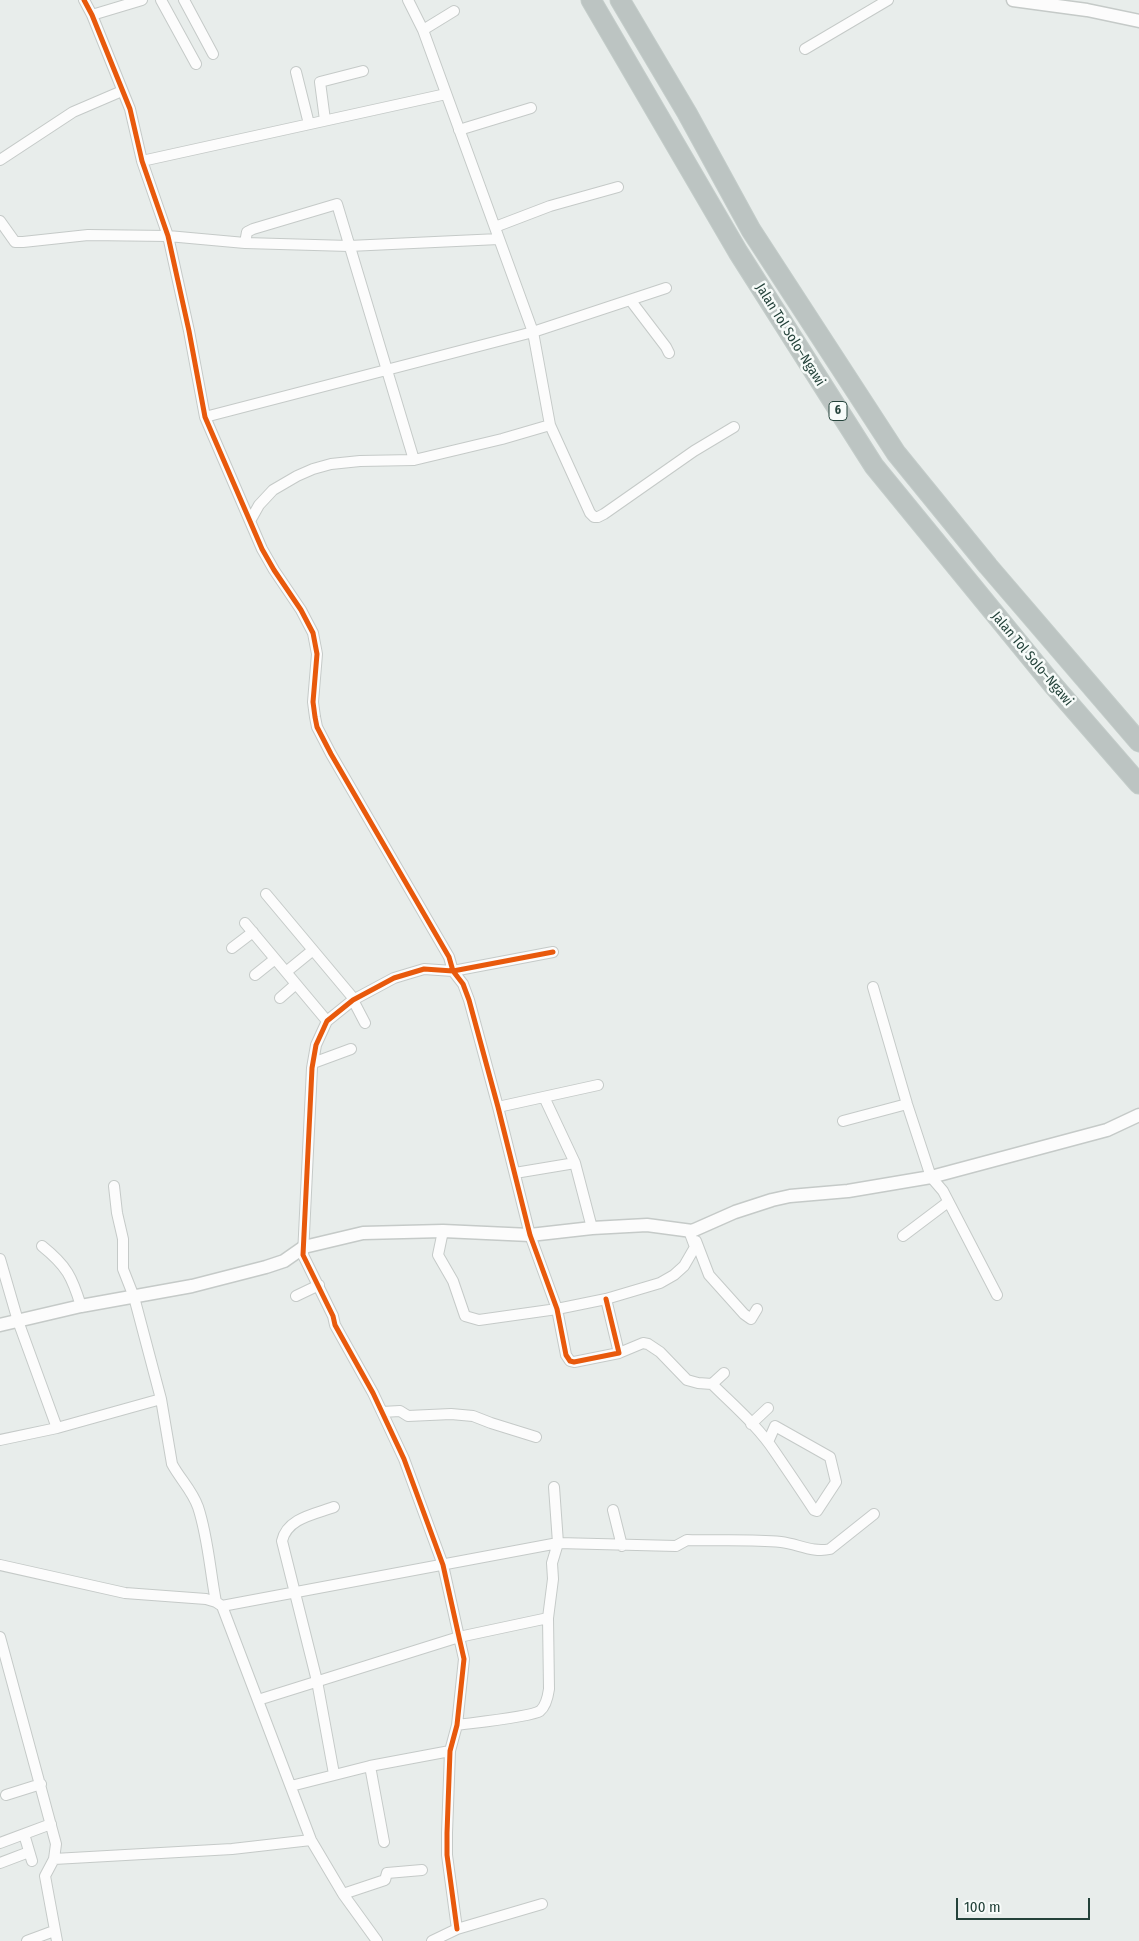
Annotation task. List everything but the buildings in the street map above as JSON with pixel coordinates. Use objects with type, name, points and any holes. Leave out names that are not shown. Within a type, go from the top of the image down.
[{"type":"highway","name":"Jalan Tol Solo–Ngawi","points":[[592,0],[738,252],[874,466],[1053,685],[1139,784]]},
{"type":"highway","name":"Jalan Tol Solo–Ngawi","points":[[620,0],[687,113],[750,230],[896,453],[988,566],[1139,742]]},
{"type":"street","points":[[84,0],[92,15],[135,126],[142,161],[168,236],[205,416],[250,521],[274,570],[301,610],[312,633],[317,654],[315,717],[321,736],[449,957],[453,970],[463,984],[469,1000],[516,1173],[530,1235],[556,1309],[566,1355],[570,1361],[574,1362],[619,1353],[643,1343],[660,1352],[687,1380],[698,1384],[712,1384],[724,1373]]},
{"type":"street","points":[[92,15],[142,0]]},
{"type":"street","points":[[161,0],[196,64]]},
{"type":"street","points":[[184,0],[213,54]]},
{"type":"street","points":[[408,0],[423,30],[533,332],[550,425],[581,496],[594,517],[604,514],[694,451],[734,427]]},
{"type":"street","points":[[805,49],[888,0]]},
{"type":"street","points":[[1013,0],[1087,10],[1139,21]]},
{"type":"street","points":[[423,30],[454,10]]},
{"type":"street","points":[[325,120],[320,82],[363,71]]},
{"type":"street","points":[[296,72],[309,124]]},
{"type":"street","points":[[0,160],[73,112],[122,91]]},
{"type":"street","points":[[142,161],[446,94]]},
{"type":"street","points":[[459,130],[531,108]]},
{"type":"street","points":[[495,227],[550,206],[618,188]]},
{"type":"street","points":[[245,243],[247,232],[253,228],[337,204],[385,369],[414,460]]},
{"type":"street","points":[[0,221],[15,242],[88,234],[168,236],[245,243],[349,246],[499,239]]},
{"type":"street","points":[[205,416],[533,332],[666,288]]},
{"type":"street","points":[[631,301],[669,353]]},
{"type":"street","points":[[250,521],[259,505],[273,490],[296,476],[313,469],[331,464],[360,461],[414,460],[502,439],[550,425]]},
{"type":"street","points":[[266,894],[354,1000],[365,1023]]},
{"type":"street","points":[[245,923],[327,1021]]},
{"type":"street","points":[[232,948],[253,932]]},
{"type":"street","points":[[286,972],[313,950]]},
{"type":"street","points":[[457,1929],[447,1855],[450,1751],[457,1725],[464,1659],[443,1565],[404,1459],[382,1412],[335,1325],[333,1316],[303,1255],[313,1062],[316,1045],[327,1021],[354,1000],[409,973],[424,969],[453,970],[553,952]]},
{"type":"street","points":[[255,976],[275,959]]},
{"type":"street","points":[[280,998],[296,984]]},
{"type":"street","points":[[873,987],[907,1104],[931,1177],[943,1192],[997,1295]]},
{"type":"street","points":[[313,1062],[351,1050]]},
{"type":"street","points":[[498,1107],[598,1085]]},
{"type":"street","points":[[544,1097],[575,1163],[592,1228]]},
{"type":"street","points":[[842,1121],[907,1104]]},
{"type":"street","points":[[0,1325],[81,1306],[192,1286],[266,1267],[284,1261],[304,1248],[363,1233],[443,1231],[530,1235],[592,1228],[646,1225],[690,1231],[735,1212],[782,1198],[848,1191],[931,1177],[1107,1130],[1139,1115]]},
{"type":"street","points":[[516,1173],[575,1163]]},
{"type":"street","points":[[114,1186],[117,1213],[123,1239],[123,1269],[134,1296],[161,1399],[172,1464],[190,1490],[198,1507],[219,1604],[311,1840],[376,1941]]},
{"type":"street","points":[[903,1236],[948,1202]]},
{"type":"street","points":[[443,1231],[438,1255],[453,1281],[460,1305],[468,1318],[479,1320],[556,1309],[606,1299],[660,1283],[674,1275],[684,1266],[695,1247],[690,1231]]},
{"type":"street","points":[[690,1231],[710,1275],[748,1318],[751,1319],[757,1309]]},
{"type":"street","points":[[42,1246],[59,1260],[73,1280],[81,1306]]},
{"type":"street","points":[[0,1259],[18,1321],[57,1428]]},
{"type":"street","points":[[296,1296],[319,1286]]},
{"type":"street","points":[[606,1299],[619,1353]]},
{"type":"street","points":[[712,1384],[768,1442],[814,1510],[817,1511],[836,1482],[830,1457],[776,1426],[768,1442]]},
{"type":"street","points":[[0,1440],[57,1428],[161,1399]]},
{"type":"street","points":[[752,1424],[768,1408]]},
{"type":"street","points":[[382,1412],[400,1411],[408,1416],[451,1414],[473,1416],[536,1437]]},
{"type":"street","points":[[457,1725],[528,1715],[540,1710],[547,1700],[549,1689],[548,1618],[553,1579],[552,1563],[558,1543],[554,1487]]},
{"type":"street","points":[[334,1507],[287,1527],[282,1541],[317,1682],[334,1774]]},
{"type":"street","points":[[613,1510],[622,1546]]},
{"type":"street","points":[[0,1565],[118,1592],[219,1604],[296,1593],[558,1543],[676,1546],[687,1540],[780,1542],[816,1551],[830,1549],[874,1514]]},
{"type":"street","points":[[258,1700],[460,1636],[548,1618]]},
{"type":"street","points":[[0,1637],[56,1844],[54,1859],[46,1876],[56,1936],[28,1941]]},
{"type":"street","points":[[291,1786],[370,1766],[450,1751]]},
{"type":"street","points":[[370,1766],[384,1842]]},
{"type":"street","points":[[6,1795],[41,1784]]},
{"type":"street","points":[[0,1842],[51,1824]]},
{"type":"street","points":[[0,1863],[31,1856],[24,1834]]},
{"type":"street","points":[[54,1859],[223,1850],[311,1840]]},
{"type":"street","points":[[344,1894],[385,1880],[388,1873],[422,1870]]},
{"type":"street","points":[[432,1941],[457,1929],[542,1904]]},
{"type":"cycle path","points":[[84,0],[92,15],[130,109],[142,161],[168,236],[189,331],[205,417],[262,549],[301,610],[313,633],[317,654],[313,702],[317,727],[449,957],[453,971],[463,984],[469,1000],[530,1235],[557,1309],[566,1355],[570,1361],[574,1362],[619,1353],[606,1299]]},
{"type":"cycle path","points":[[457,1929],[447,1855],[447,1833],[450,1751],[457,1725],[464,1659],[443,1565],[404,1459],[373,1393],[335,1325],[333,1316],[303,1255],[312,1068],[316,1045],[327,1021],[353,1000],[394,978],[424,969],[453,971],[553,952]]}]
